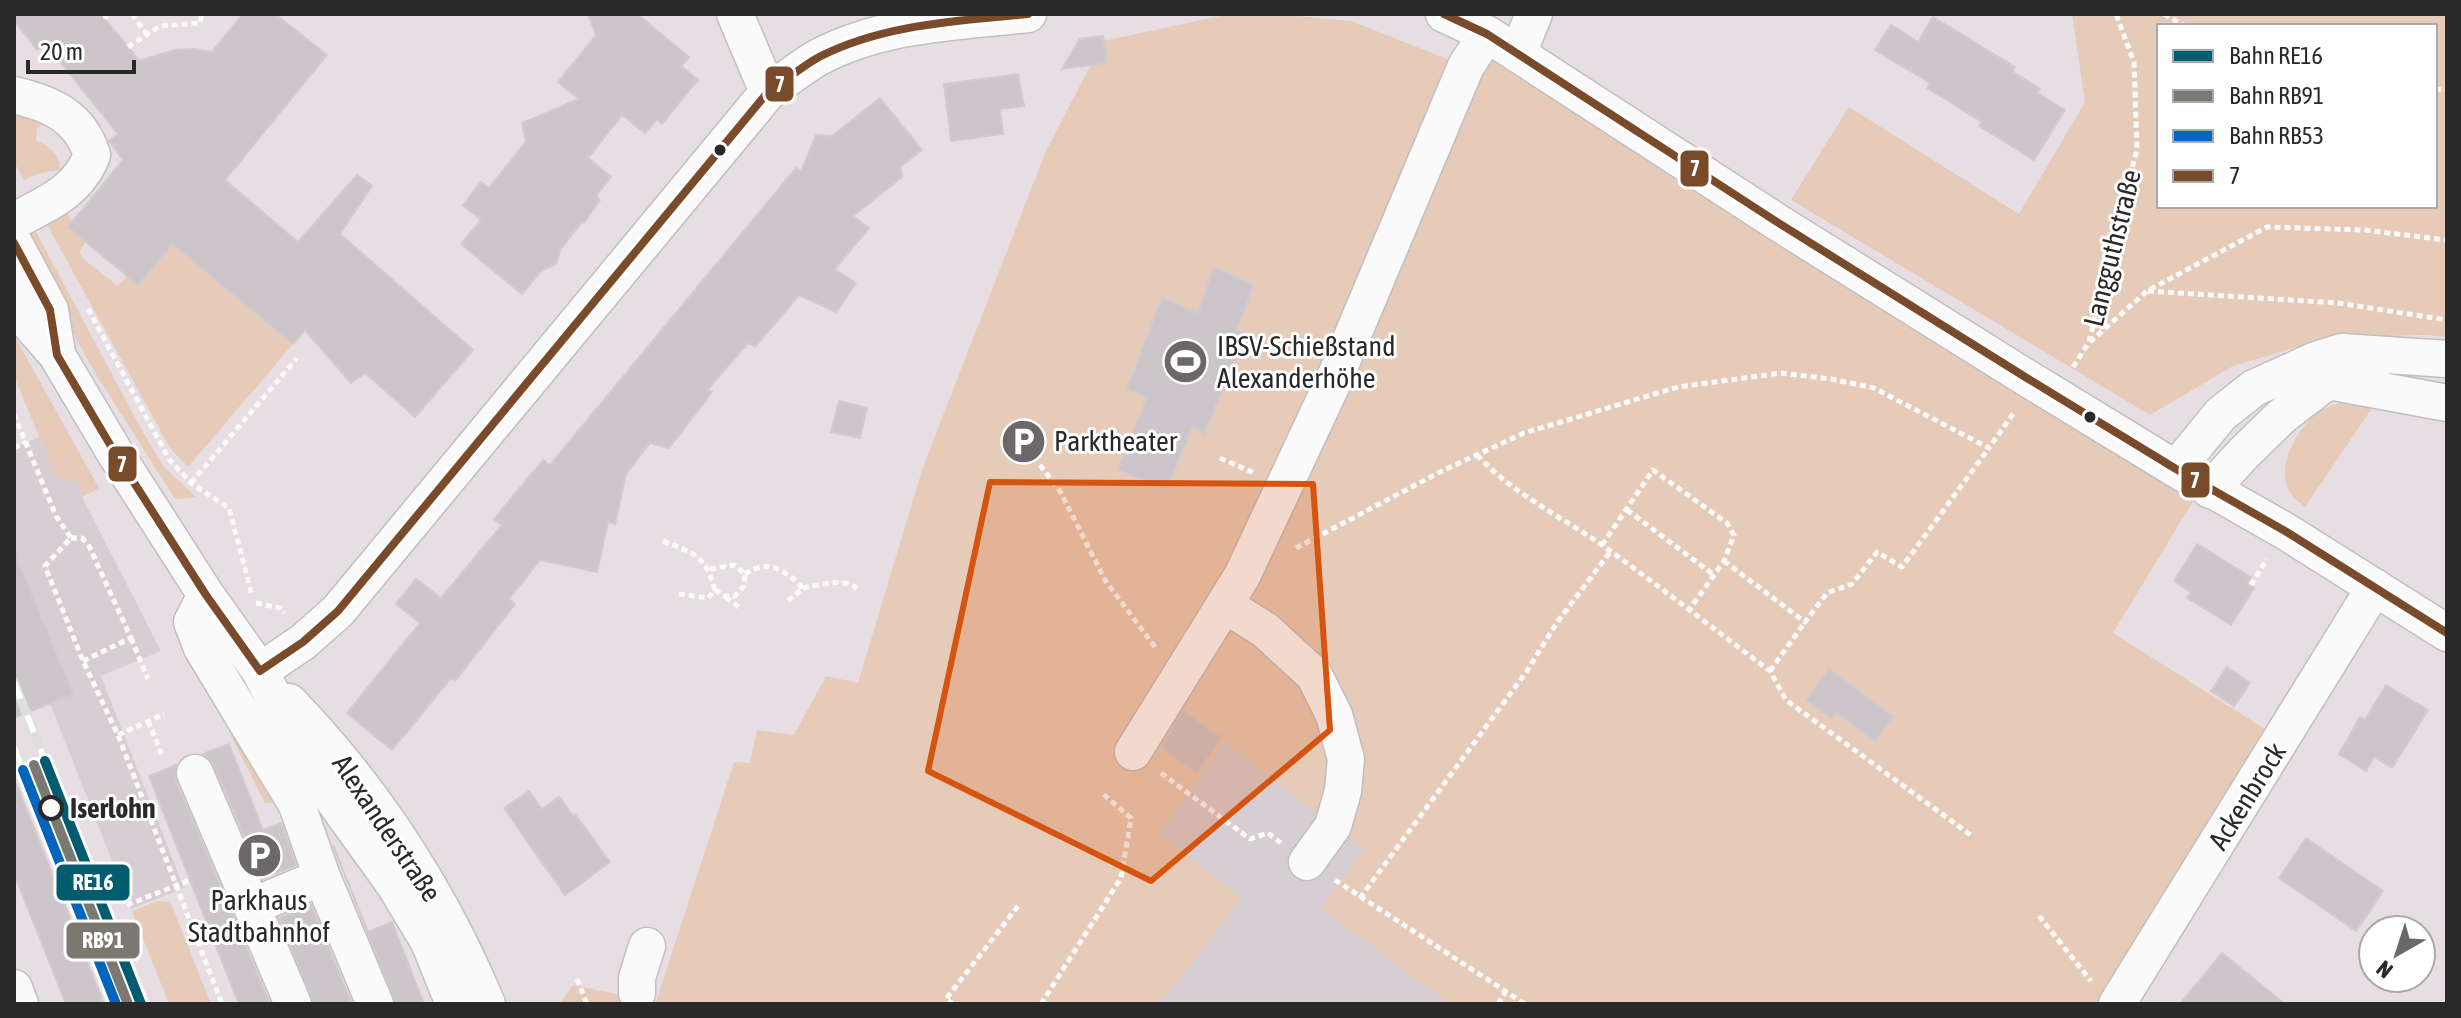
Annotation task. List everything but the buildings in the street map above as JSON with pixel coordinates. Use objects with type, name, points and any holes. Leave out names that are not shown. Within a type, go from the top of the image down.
[{"type":"street","points":[[735,14],[768,92]]},
{"type":"street","points":[[260,671],[303,642],[338,611],[768,92],[816,59],[885,31],[1028,14]]},
{"type":"street","points":[[1444,14],[1518,53],[1777,222],[2447,633]]},
{"type":"street","points":[[1518,53],[1534,14]]},
{"type":"street","points":[[1146,761],[1180,680],[1242,576],[1333,382],[1466,66],[1487,34]]},
{"type":"street","points":[[14,95],[62,111],[79,127],[92,155],[81,178],[73,186],[14,221]]},
{"type":"street","name":"Alexanderstraße","points":[[14,243],[50,310],[57,355]]},
{"type":"street","name":"Alexanderstraße","points":[[14,298],[29,323],[57,355],[115,453],[206,595],[260,671],[307,763],[394,884],[429,942],[454,1004]]},
{"type":"street","points":[[2176,469],[2221,414],[2254,388],[2316,360],[2342,352],[2433,357]]},
{"type":"street","points":[[2210,490],[2282,416],[2329,380],[2433,357]]},
{"type":"street","points":[[2329,380],[2447,403]]},
{"type":"street","name":"Ackenbrock","points":[[2104,993],[2375,587]]},
{"type":"street","points":[[206,595],[192,622],[202,648],[297,805],[322,877],[375,1004]]},
{"type":"street","points":[[1225,605],[1265,630],[1314,675],[1334,715],[1346,759],[1343,791],[1333,826],[1307,862]]},
{"type":"street","name":"Alexanderstraße","points":[[260,671],[331,745],[418,868],[453,928],[487,1004]]},
{"type":"street","points":[[195,773],[293,1004]]},
{"type":"street","points":[[253,906],[322,877]]},
{"type":"street","points":[[637,993],[637,978],[647,946]]},
{"type":"street","points":[[14,988],[20,1004]]},
{"type":"path","points":[[132,14],[146,33]]},
{"type":"path","points":[[128,47],[160,26],[200,23],[202,14]]},
{"type":"path","name":"Langguthstraße","points":[[2116,14],[2134,62],[2137,149],[2089,342],[2147,291]]},
{"type":"path","points":[[2164,14],[2182,24]]},
{"type":"path","points":[[2147,291],[2267,227],[2364,230],[2447,240]]},
{"type":"path","points":[[2147,291],[2338,303],[2447,320]]},
{"type":"path","points":[[82,298],[169,459],[191,483],[229,508],[254,602],[280,608],[289,619]]},
{"type":"path","points":[[191,483],[297,358]]},
{"type":"path","points":[[1294,548],[1524,433],[1678,387],[1781,373],[1831,379],[1874,388],[1989,448]]},
{"type":"path","points":[[1770,671],[1827,593],[1852,584],[1877,552],[1902,567],[2034,382]]},
{"type":"path","points":[[14,414],[56,516],[71,538]]},
{"type":"path","points":[[14,448],[26,442]]},
{"type":"path","points":[[1477,455],[1489,468],[1565,523],[1602,545],[1770,671],[1786,700],[1972,836]]},
{"type":"path","points":[[1220,458],[1256,474]]},
{"type":"path","points":[[1040,465],[1060,491],[1105,580],[1180,680]]},
{"type":"path","points":[[1602,545],[1653,470],[1727,523],[1734,535],[1724,561],[1689,610]]},
{"type":"path","points":[[1627,510],[1714,575]]},
{"type":"path","points":[[148,679],[89,546],[82,538],[71,538],[45,566],[83,661],[118,735],[222,1004]]},
{"type":"path","points":[[663,541],[689,551],[710,569],[715,590],[741,609]]},
{"type":"path","points":[[1360,898],[1527,671],[1556,624],[1610,552]]},
{"type":"path","points":[[1724,561],[1805,622]]},
{"type":"path","points":[[710,569],[734,565],[745,574]]},
{"type":"path","points":[[745,574],[758,566],[773,566],[803,588]]},
{"type":"path","points":[[725,596],[735,596],[744,586],[745,574]]},
{"type":"path","points":[[788,601],[803,588],[832,582],[854,585],[858,589]]},
{"type":"path","points":[[679,594],[708,598],[715,590]]},
{"type":"path","points":[[83,661],[131,638]]},
{"type":"path","points":[[118,735],[164,714]]},
{"type":"path","points":[[148,721],[162,755]]},
{"type":"path","points":[[1146,761],[1250,839],[1268,833],[1360,898],[1525,1004]]},
{"type":"path","points":[[1041,1004],[1121,878],[1131,818],[1102,793]]},
{"type":"path","points":[[127,905],[190,880]]},
{"type":"path","points":[[953,1004],[946,999],[1018,906]]},
{"type":"path","points":[[2039,916],[2104,993]]},
{"type":"path","points":[[577,979],[587,1004]]},
{"type":"path","points":[[1498,1004],[1505,993]]},
{"type":"highlighted area","points":[[990,482],[1313,484],[1330,730],[1151,881],[928,771]]},
{"type":"shaded area","points":[[1230,14],[1275,14],[1351,21],[1465,66],[1487,44],[2201,488],[2113,633],[2276,736],[2107,1004],[559,1004],[573,985],[656,1002],[734,762],[750,763],[757,730],[794,735],[826,676],[858,683],[923,467],[1045,153],[1103,41]]},
{"type":"shaded area","points":[[2072,14],[2447,14],[2447,337],[2331,337],[2233,366],[2150,415],[1791,200],[1849,107],[2019,214],[2085,102]]},
{"type":"shaded area","points":[[14,106],[50,127],[43,124],[37,128],[36,141],[53,151],[60,170],[40,173],[24,180],[14,162]]},
{"type":"shaded area","points":[[210,197],[246,227],[208,274],[293,344],[188,467],[170,448],[44,219],[65,209],[73,222],[68,228],[86,242],[80,251],[82,258],[118,286],[127,276],[139,284]]},
{"type":"shaded area","points":[[34,228],[163,466],[196,497],[175,499],[94,371],[24,243]]},
{"type":"shaded area","points":[[14,335],[99,488],[82,497],[78,483],[56,477],[14,376]]},
{"type":"shaded area","points":[[2340,403],[2372,408],[2305,507],[2292,496],[2286,484],[2285,472],[2291,448],[2313,417]]},
{"type":"shaded area","points":[[39,437],[56,477],[78,483],[82,497],[161,651],[101,676],[184,888],[131,909],[14,612],[14,448]]},
{"type":"shaded area","points":[[221,706],[279,802],[265,803],[230,734]]},
{"type":"shaded area","points":[[1225,742],[1364,849],[1321,908],[1449,1004],[1161,1004],[1241,898],[1159,833]]},
{"type":"shaded area","points":[[157,901],[168,902],[172,906],[211,1004],[169,1004],[132,911]]},
{"type":"railway","points":[[14,682],[45,761]]},
{"type":"railway","points":[[14,747],[23,770]]},
{"type":"rail line","name":"RE16","points":[[45,761],[141,1004]]},
{"type":"rail line","name":"RB91","points":[[34,765],[128,1004]]},
{"type":"rail line","name":"RB53","points":[[23,770],[116,1004]]},
{"type":"transit line","name":"7","points":[[260,671],[303,642],[338,611],[768,92],[819,57],[869,37],[948,22],[1028,14]]},
{"type":"transit line","name":"7","points":[[1444,14],[1487,34],[1777,222],[2022,375],[2285,531],[2447,633]]},
{"type":"transit line","name":"7","points":[[14,243],[50,310],[57,355],[115,453],[206,595],[260,671]]},
{"type":"place","name":"IBSV-Schießstand Alexanderhöhe","points":[[1186,362]]},
{"type":"place","name":"Parktheater","points":[[1023,441]]},
{"type":"place","name":"Iserlohn","points":[[51,808]]},
{"type":"place","name":"Parkhaus Stadtbahnhof","points":[[259,855]]}]
